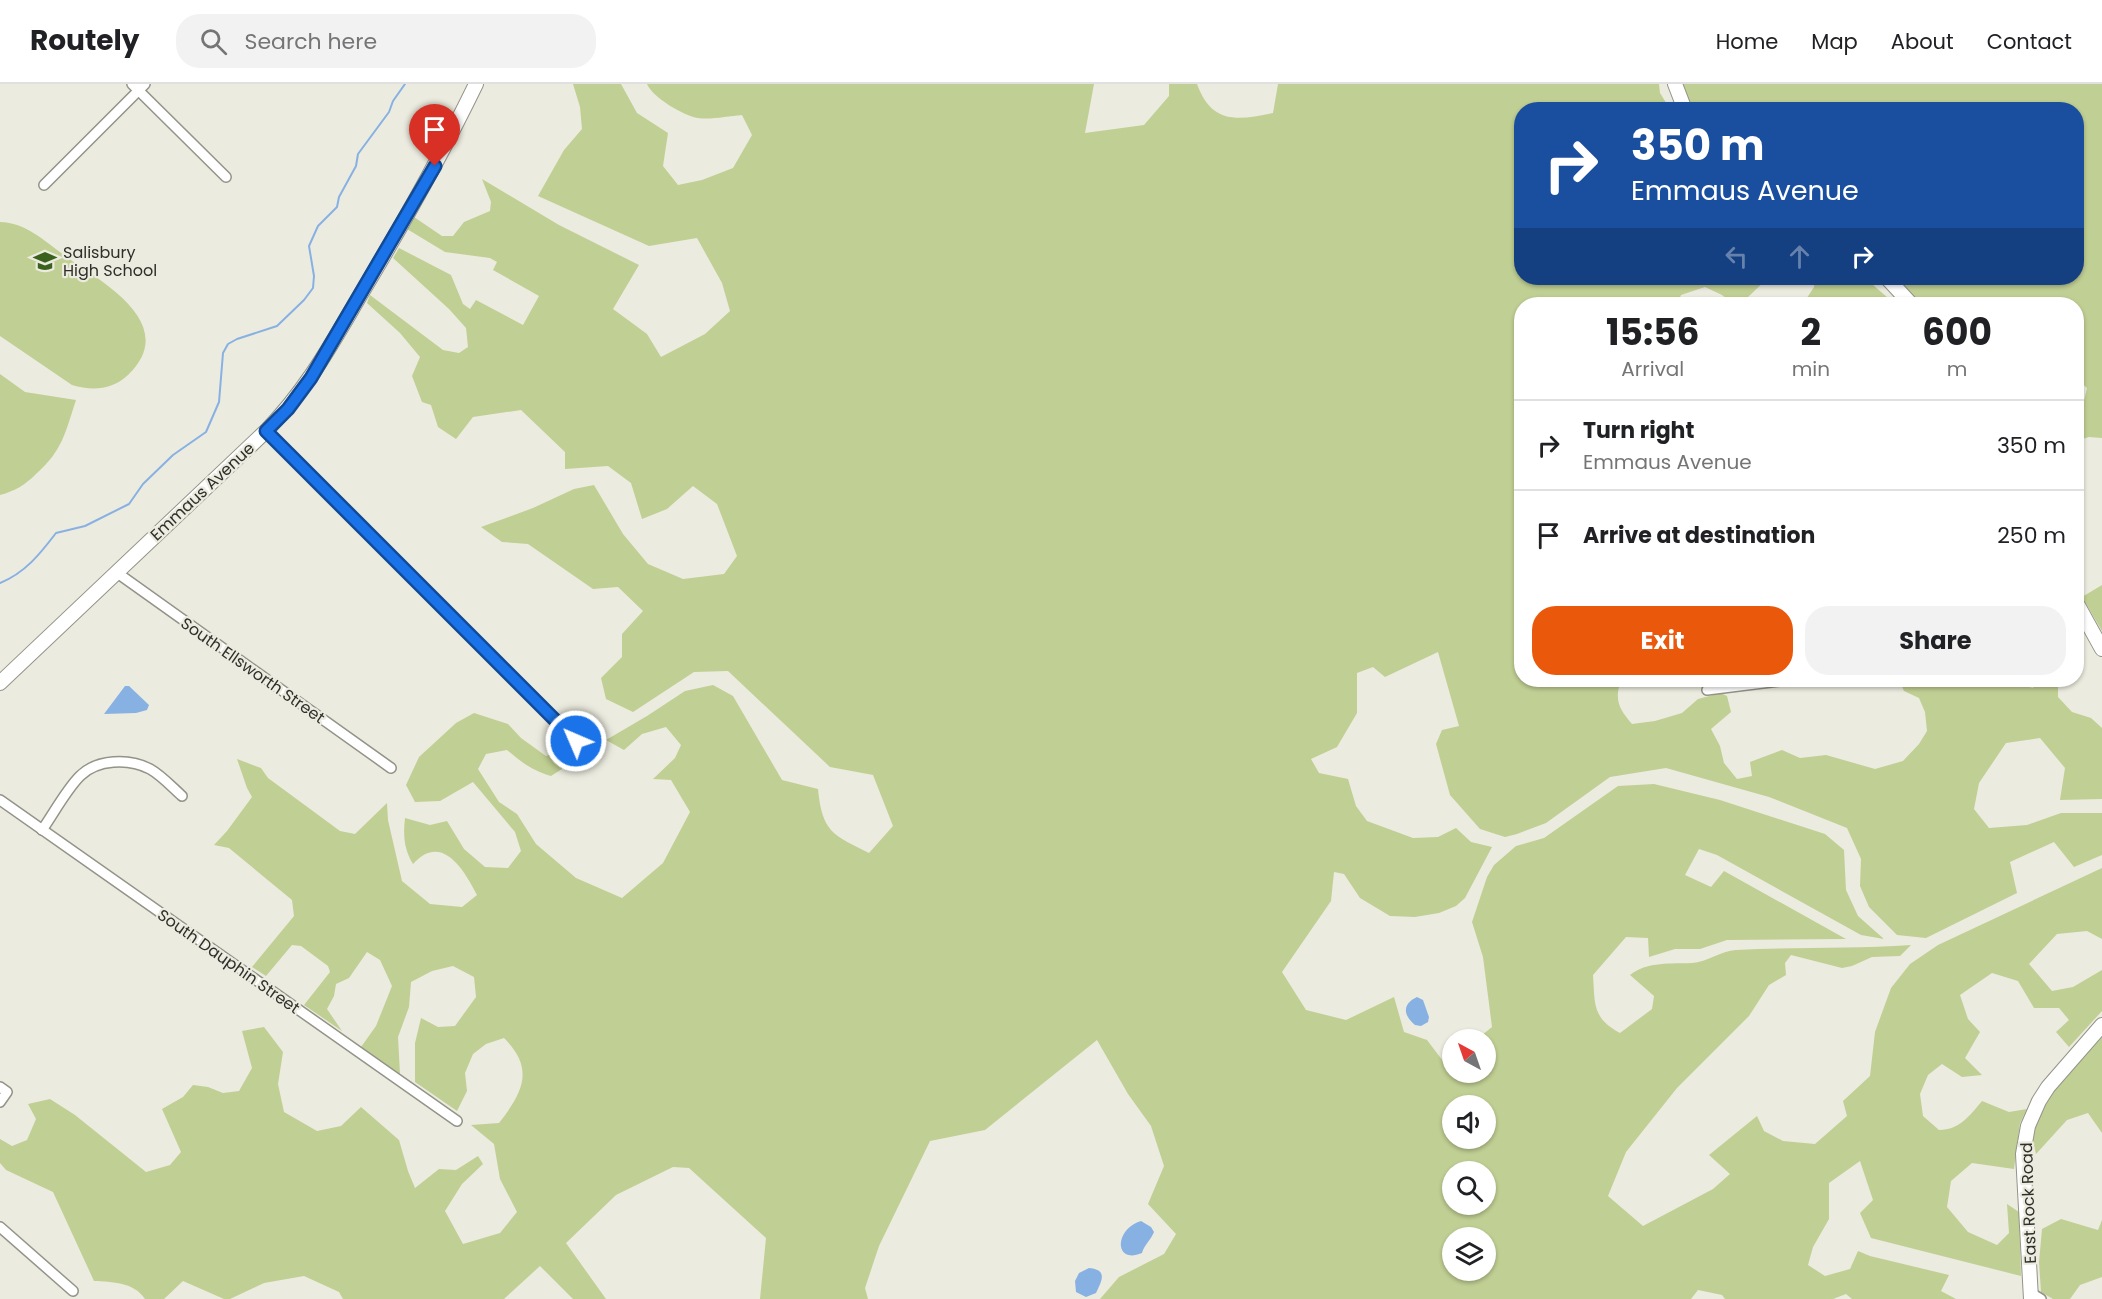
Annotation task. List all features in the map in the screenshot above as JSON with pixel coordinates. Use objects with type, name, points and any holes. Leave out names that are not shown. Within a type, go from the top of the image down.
[{"type":"main road","name":"Emmaus Avenue","points":[[0,683],[266,431],[302,391],[435,166],[476,84]]},
{"type":"main road","points":[[1675,84],[1682,102]]},
{"type":"main road","points":[[1893,285],[1905,297]]},
{"type":"main road","points":[[2084,617],[2102,650]]},
{"type":"main road","name":"East Rock Road","points":[[2035,1297],[2024,1154],[2028,1126],[2049,1087],[2102,1025]]},
{"type":"street","points":[[44,185],[139,86],[226,177]]},
{"type":"street","points":[[266,431],[576,741]]},
{"type":"street","name":"South Ellsworth Street","points":[[116,572],[391,768]]},
{"type":"street","points":[[1707,690],[1731,687]]},
{"type":"street","points":[[42,830],[80,776],[94,766],[114,762],[139,764],[152,770],[182,796]]},
{"type":"street","name":"South Dauphin Street","points":[[0,800],[457,1121]]},
{"type":"street","points":[[0,1102],[4,1089]]},
{"type":"street","points":[[0,1227],[73,1291]]},
{"type":"green space","points":[[573,84],[621,84],[637,113],[668,133],[663,166],[678,185],[702,180],[733,168],[752,135],[742,115],[698,118],[677,110],[662,100],[647,84],[1094,84],[1085,133],[1144,125],[1169,96],[1169,84],[1197,84],[1210,107],[1218,113],[1238,118],[1273,113],[1278,84],[1659,84],[1660,93],[1666,102],[1514,102],[1514,285],[1761,285],[1748,297],[1724,297],[1705,287],[1680,297],[1514,297],[1514,687],[1619,687],[1619,704],[1632,724],[1655,721],[1682,713],[1698,699],[1721,693],[1727,696],[1731,712],[1711,729],[1720,746],[1724,763],[1737,779],[1752,776],[1750,762],[1782,750],[1800,758],[1826,755],[1875,769],[1903,761],[1919,744],[1927,731],[1925,712],[1919,698],[1904,691],[1902,687],[2058,687],[2058,697],[2072,712],[2091,718],[2102,728],[2102,799],[2060,800],[2065,768],[2040,738],[2006,743],[1979,783],[1974,809],[1989,828],[2027,825],[2061,813],[2102,813],[2102,855],[2074,867],[2054,842],[2010,862],[2017,893],[1926,938],[1897,935],[1869,907],[1860,886],[1861,859],[1847,828],[1769,797],[1666,768],[1610,777],[1546,823],[1505,837],[1480,829],[1450,795],[1436,744],[1442,730],[1459,726],[1438,652],[1385,677],[1373,667],[1357,673],[1357,713],[1337,747],[1311,759],[1319,773],[1348,779],[1356,806],[1367,821],[1413,838],[1438,837],[1456,828],[1471,842],[1492,847],[1465,898],[1456,906],[1439,913],[1415,917],[1390,916],[1360,898],[1344,874],[1334,872],[1331,901],[1282,972],[1306,1010],[1346,1020],[1394,997],[1404,1032],[1427,1040],[1442,1060],[1442,1083],[1496,1083],[1496,1029],[1490,1029],[1492,1027],[1483,957],[1472,922],[1487,877],[1494,865],[1516,846],[1544,838],[1618,786],[1654,784],[1720,800],[1825,834],[1844,850],[1846,890],[1858,916],[1884,939],[1861,935],[1717,855],[1699,849],[1685,875],[1711,887],[1724,871],[1846,939],[1727,940],[1700,949],[1675,949],[1649,957],[1648,938],[1626,937],[1593,975],[1595,1002],[1600,1016],[1604,1022],[1620,1033],[1652,1009],[1654,996],[1630,975],[1644,967],[1698,962],[1736,950],[1911,945],[1900,956],[1872,957],[1842,968],[1791,955],[1785,963],[1786,975],[1769,985],[1749,1016],[1677,1088],[1626,1152],[1608,1196],[1643,1226],[1713,1189],[1730,1174],[1709,1155],[1757,1116],[1764,1131],[1783,1141],[1815,1144],[1847,1116],[1843,1101],[1870,1076],[1875,1032],[1891,988],[1910,964],[1938,945],[2102,868],[2102,939],[2087,931],[2057,934],[2029,964],[2052,991],[2073,987],[2102,970],[2102,1011],[2069,1047],[2056,1032],[2069,1020],[2059,1008],[2034,1008],[2018,981],[1992,973],[1960,995],[1968,1019],[1980,1032],[1965,1058],[1982,1075],[1962,1077],[1942,1064],[1928,1075],[1920,1094],[1923,1116],[1939,1130],[1959,1125],[1982,1101],[2009,1112],[2027,1109],[2020,1123],[2014,1169],[1972,1163],[1951,1181],[1947,1207],[1968,1232],[1997,1245],[2009,1233],[2007,1204],[2019,1212],[2021,1276],[1871,1238],[1860,1213],[1873,1200],[1860,1161],[1829,1183],[1829,1219],[1813,1247],[1808,1265],[1825,1276],[1850,1269],[1858,1251],[1949,1275],[1941,1291],[1956,1299],[1852,1299],[1846,1294],[1833,1299],[1725,1299],[1722,1295],[1698,1290],[1691,1299],[1100,1299],[1119,1277],[1164,1254],[1176,1234],[1148,1204],[1164,1166],[1151,1126],[1128,1094],[1097,1040],[985,1130],[930,1141],[879,1246],[865,1288],[868,1299],[760,1299],[766,1238],[689,1168],[673,1167],[616,1195],[566,1243],[606,1299],[573,1299],[540,1266],[504,1299],[343,1299],[339,1292],[304,1276],[264,1283],[230,1299],[224,1299],[183,1281],[164,1299],[145,1299],[129,1286],[94,1281],[53,1192],[6,1170],[0,1163],[0,1139],[12,1146],[27,1140],[36,1119],[28,1104],[50,1099],[75,1115],[146,1172],[170,1165],[181,1152],[162,1109],[183,1097],[193,1085],[208,1087],[223,1093],[239,1091],[252,1068],[242,1031],[264,1027],[283,1052],[278,1084],[284,1112],[317,1131],[341,1126],[361,1107],[399,1140],[415,1188],[439,1169],[456,1170],[478,1156],[483,1164],[462,1184],[445,1211],[463,1244],[500,1233],[517,1212],[500,1179],[494,1144],[471,1125],[499,1123],[514,1101],[522,1080],[522,1070],[514,1049],[504,1038],[486,1044],[473,1054],[465,1073],[467,1091],[457,1111],[415,1082],[415,1043],[421,1018],[438,1027],[455,1026],[476,997],[474,977],[453,966],[432,971],[411,982],[409,1007],[398,1037],[400,1074],[361,1047],[376,1026],[392,986],[380,960],[367,952],[349,978],[336,984],[334,996],[327,1009],[342,1031],[304,1005],[330,972],[328,966],[301,946],[292,945],[266,976],[252,967],[294,916],[292,900],[229,848],[214,845],[252,797],[237,759],[261,768],[268,778],[340,831],[355,834],[387,803],[388,820],[402,881],[430,904],[462,907],[477,895],[459,866],[443,853],[433,852],[424,855],[413,864],[405,842],[405,818],[430,825],[447,821],[464,849],[485,867],[508,868],[521,851],[515,832],[473,782],[440,801],[415,802],[406,785],[419,757],[456,723],[474,713],[508,724],[521,738],[546,756],[562,751],[562,769],[551,776],[538,772],[507,750],[486,754],[478,769],[499,802],[517,814],[536,844],[576,878],[622,898],[663,863],[690,812],[671,780],[653,779],[675,758],[681,745],[666,727],[642,734],[624,750],[606,740],[685,691],[713,685],[733,696],[782,780],[818,789],[826,823],[838,836],[869,853],[893,826],[873,775],[830,767],[728,671],[694,672],[633,712],[606,699],[601,678],[622,657],[622,634],[643,611],[618,587],[593,589],[528,544],[502,542],[481,527],[533,508],[574,489],[594,485],[623,534],[648,564],[683,579],[724,574],[737,556],[717,504],[693,486],[667,509],[642,519],[631,483],[608,466],[565,469],[565,452],[521,410],[473,417],[456,439],[438,427],[431,405],[422,402],[412,376],[420,357],[400,333],[367,303],[370,295],[443,350],[459,353],[468,347],[466,328],[449,309],[393,258],[399,248],[451,275],[463,304],[470,309],[476,300],[523,325],[539,296],[493,270],[497,262],[490,258],[445,252],[407,229],[414,217],[442,236],[453,236],[464,222],[490,211],[491,202],[482,179],[559,225],[639,265],[613,309],[647,334],[661,357],[705,334],[730,311],[722,283],[697,238],[649,246],[538,196],[564,150],[582,129],[580,107]]},
{"type":"green space","points":[[1680,84],[2102,84],[2102,438],[2084,439],[2084,401],[2087,388],[2084,385],[2084,297],[1912,297],[1900,285],[2084,285],[2084,102],[1689,102]]},
{"type":"green space","points":[[0,222],[19,226],[36,235],[100,280],[131,307],[141,323],[146,339],[142,357],[122,380],[101,388],[72,385],[0,336]]},
{"type":"green space","points":[[1814,285],[1873,285],[1887,297],[1808,297]]},
{"type":"green space","points":[[0,374],[25,392],[76,400],[66,432],[52,457],[24,484],[0,495]]},
{"type":"green space","points":[[2102,585],[2102,631],[2084,600],[2084,596]]},
{"type":"green space","points":[[2102,1036],[2102,1133],[2088,1113],[2067,1120],[2036,1154],[2033,1136],[2037,1121],[2051,1094]]},
{"type":"green space","points":[[2061,1219],[2098,1230],[2102,1220],[2102,1277],[2080,1285],[2070,1299],[2053,1299],[2041,1292],[2039,1262],[2042,1229]]},
{"type":"water","points":[[125,686],[129,686],[149,705],[147,710],[136,713],[104,714]]},
{"type":"water","points":[[1417,997],[1423,1000],[1429,1017],[1428,1022],[1421,1026],[1415,1025],[1406,1014],[1407,1006]]},
{"type":"water","points":[[1141,1221],[1151,1227],[1154,1232],[1142,1253],[1126,1254],[1122,1250],[1122,1238],[1132,1225]]},
{"type":"water","points":[[1089,1268],[1099,1271],[1102,1276],[1096,1293],[1086,1297],[1076,1292],[1075,1281],[1079,1273]]},
{"type":"waterway","points":[[0,583],[24,568],[56,533],[85,526],[129,504],[143,484],[173,455],[206,432],[219,402],[223,353],[228,344],[277,326],[313,288],[314,276],[309,246],[318,226],[337,207],[339,197],[356,166],[358,154],[389,112],[393,101],[405,84]]},
{"type":"place","name":"Salisbury High School","points":[[45,261]]},
{"type":"route","points":[[435,166],[311,378],[288,409],[266,431],[576,741]]}]
